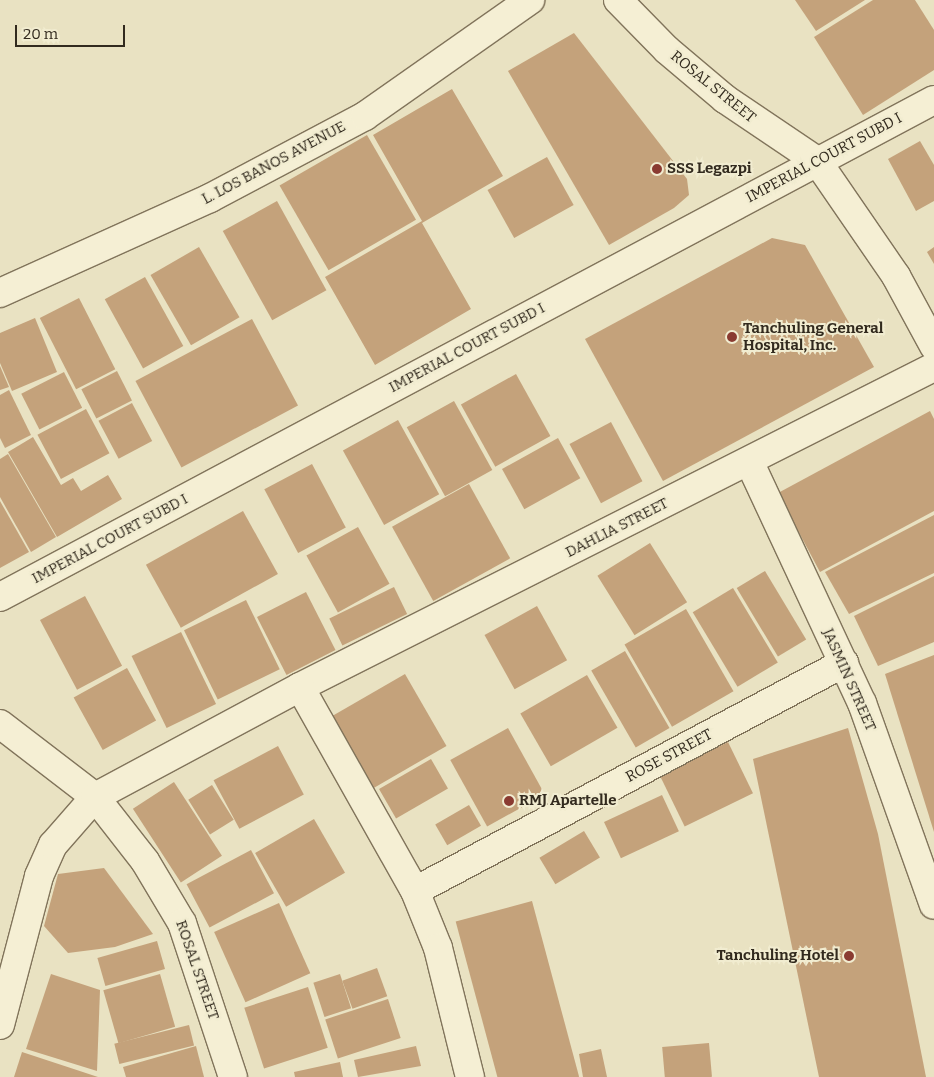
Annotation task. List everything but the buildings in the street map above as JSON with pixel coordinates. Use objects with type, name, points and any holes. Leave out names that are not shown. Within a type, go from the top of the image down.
[{"type":"street","name":"L. LOS BANOS AVENUE","points":[[0,293],[210,198],[364,116],[530,0]]},
{"type":"street","name":"ROSAL STREET","points":[[618,0],[667,50],[726,100],[817,161]]},
{"type":"street","name":"IMPERIAL COURT SUBD I","points":[[0,597],[934,100]]},
{"type":"street","points":[[817,161],[896,276],[934,346]]},
{"type":"street","name":"DAHLIA STREET","points":[[95,797],[300,687],[934,367]]},
{"type":"street","name":"JASMIN STREET","points":[[749,461],[862,703],[934,905]]},
{"type":"street","name":"ROSE STREET","points":[[415,891],[844,663]]},
{"type":"street","points":[[300,687],[415,891],[438,948],[470,1077]]},
{"type":"street","name":"ROSAL STREET","points":[[0,724],[95,797],[145,861],[182,923],[233,1077]]},
{"type":"street","points":[[0,1025],[39,876],[53,845],[95,797]]},
{"type":"place","name":"SSS Legazpi","points":[[657,169]]},
{"type":"place","name":"Tanchuling General Hospital, Inc.","points":[[732,337]]},
{"type":"place","name":"RMJ Apartelle","points":[[509,801]]},
{"type":"place","name":"Tanchuling Hotel","points":[[849,956]]}]
